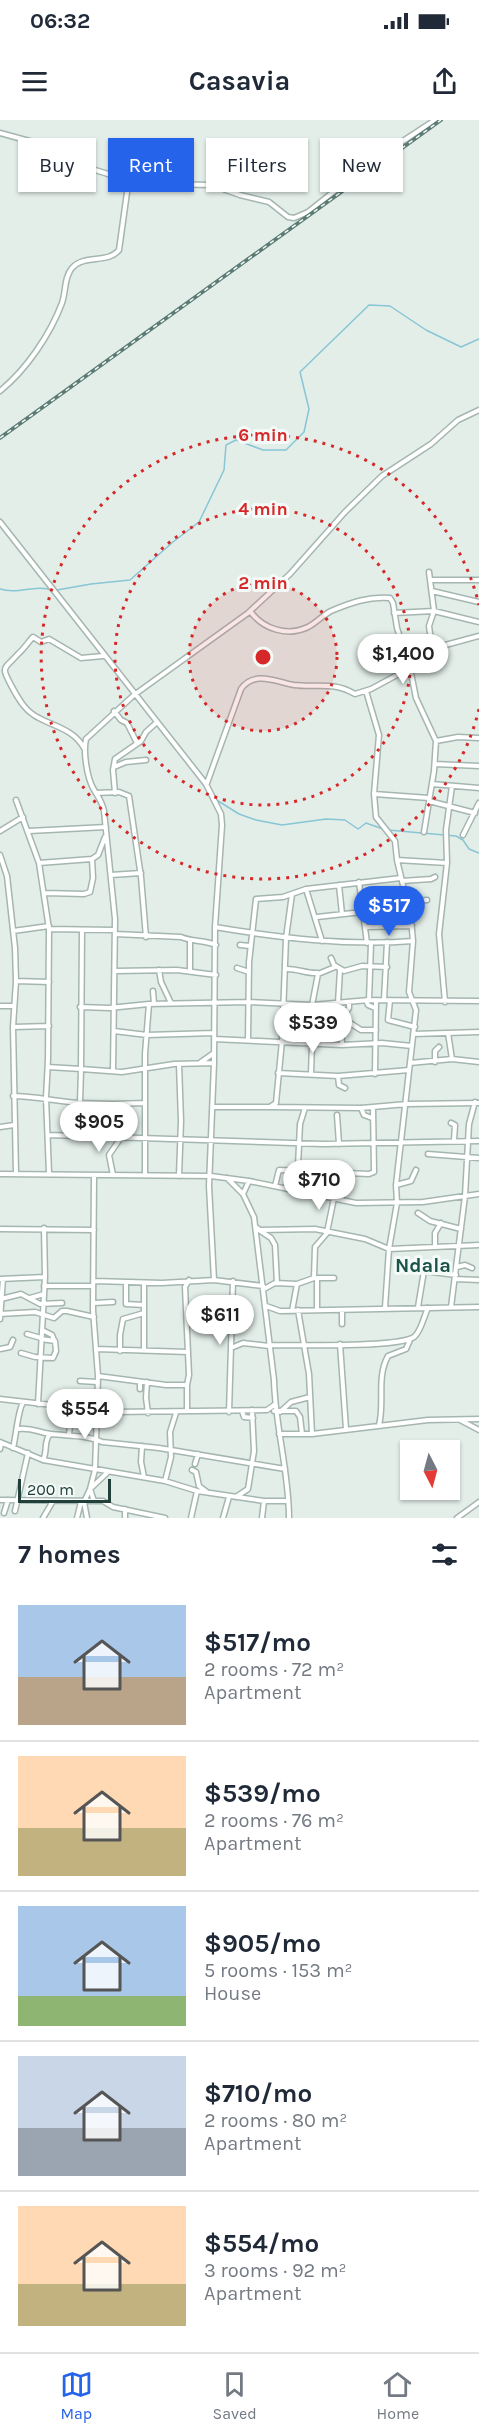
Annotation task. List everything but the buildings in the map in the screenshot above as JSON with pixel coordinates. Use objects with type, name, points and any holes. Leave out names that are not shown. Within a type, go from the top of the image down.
[{"type":"street","points":[[194,185],[212,185],[269,202],[288,217],[300,217],[371,162],[435,120]]},
{"type":"street","points":[[0,133],[33,141],[53,155],[78,165],[108,173]]},
{"type":"street","points":[[0,391],[21,370],[50,327],[63,301],[70,270],[81,261],[115,255],[119,250],[127,192]]},
{"type":"street","points":[[112,1071],[115,932],[111,875],[102,804],[92,785],[86,739],[134,695],[250,611],[290,573],[345,512],[382,476],[431,444],[458,420],[479,410]]},
{"type":"street","points":[[0,522],[103,656],[206,784],[220,810],[222,820],[215,927],[213,1107],[209,1186],[214,1280]]},
{"type":"street","points":[[429,572],[434,611],[429,626],[432,648]]},
{"type":"street","points":[[430,580],[479,580]]},
{"type":"street","points":[[432,591],[479,602]]},
{"type":"street","points":[[250,611],[263,626],[286,630],[307,628],[328,612],[361,600],[390,598],[416,698],[436,741],[435,764],[424,832]]},
{"type":"street","points":[[394,613],[434,611],[479,622]]},
{"type":"street","points":[[405,651],[432,648],[479,636]]},
{"type":"street","points":[[86,751],[72,734],[27,710],[6,677],[4,669],[8,661],[16,657],[33,637],[40,642],[49,639],[81,658],[103,656]]},
{"type":"street","points":[[206,784],[241,689],[246,683],[266,678],[294,685],[339,687],[354,694],[366,691],[410,668]]},
{"type":"street","points":[[366,691],[379,735],[374,794],[375,817],[393,837],[408,903],[413,941],[409,988],[416,1010],[396,1185],[397,1203],[389,1249],[386,1308]]},
{"type":"street","points":[[114,711],[121,720],[127,723],[137,743]]},
{"type":"street","points":[[115,793],[113,768],[115,758],[137,743],[156,723]]},
{"type":"street","points":[[436,741],[458,737],[479,738]]},
{"type":"street","points":[[113,768],[126,762],[146,760]]},
{"type":"street","points":[[435,764],[479,766]]},
{"type":"street","points":[[432,784],[479,788]]},
{"type":"street","points":[[445,1002],[439,934],[447,863],[446,830],[452,786]]},
{"type":"street","points":[[96,793],[129,796],[141,873],[146,937]]},
{"type":"street","points":[[374,794],[429,800],[475,813]]},
{"type":"street","points":[[16,800],[39,863],[49,928],[46,1098],[49,1173]]},
{"type":"street","points":[[463,835],[479,803]]},
{"type":"street","points":[[0,831],[22,817]]},
{"type":"street","points":[[29,831],[105,827]]},
{"type":"street","points":[[39,863],[92,859],[98,855],[106,834]]},
{"type":"street","points":[[0,855],[6,871],[16,981],[13,1027],[15,1173]]},
{"type":"street","points":[[45,893],[84,894],[90,892],[93,878],[92,859]]},
{"type":"street","points":[[397,860],[447,863]]},
{"type":"street","points":[[111,875],[141,873]]},
{"type":"street","points":[[248,1040],[250,946],[256,899],[280,898],[306,889],[359,882],[435,877]]},
{"type":"street","points":[[359,882],[371,965],[368,1005],[375,1008]]},
{"type":"street","points":[[339,885],[342,914]]},
{"type":"street","points":[[0,888],[8,888]]},
{"type":"street","points":[[306,889],[317,917],[322,941]]},
{"type":"street","points":[[281,1108],[276,1103],[282,1041],[286,938],[293,893]]},
{"type":"street","points":[[317,917],[428,900]]},
{"type":"street","points":[[387,905],[388,915]]},
{"type":"street","points":[[365,927],[412,926]]},
{"type":"street","points":[[215,927],[322,941],[369,943],[413,941]]},
{"type":"street","points":[[13,931],[49,928],[115,932],[146,937],[181,937],[190,941],[216,945]]},
{"type":"street","points":[[80,1103],[82,930]]},
{"type":"street","points":[[190,941],[190,971]]},
{"type":"street","points":[[384,1000],[387,942]]},
{"type":"street","points":[[240,945],[250,946]]},
{"type":"street","points":[[332,958],[338,968],[338,1003]]},
{"type":"street","points":[[285,969],[319,973],[338,968],[356,969],[371,965],[387,967]]},
{"type":"street","points":[[237,968],[249,972]]},
{"type":"street","points":[[159,970],[161,982],[171,1003]]},
{"type":"street","points":[[115,971],[190,971],[216,975]]},
{"type":"street","points":[[312,1005],[319,973]]},
{"type":"street","points":[[16,981],[49,982]]},
{"type":"street","points":[[145,1175],[147,1035],[153,991]]},
{"type":"street","points":[[80,1007],[115,1008],[151,1004],[214,1002],[312,1005],[368,1000],[479,1001]]},
{"type":"street","points":[[375,1074],[376,1000]]},
{"type":"street","points":[[390,1000],[388,1020],[415,1027]]},
{"type":"street","points":[[416,1010],[422,1001]]},
{"type":"street","points":[[342,1045],[340,1023],[342,1016],[349,1008],[349,1002]]},
{"type":"street","points":[[0,1006],[14,1006]]},
{"type":"street","points":[[340,1023],[353,1024],[361,1030],[376,1030]]},
{"type":"street","points":[[13,1027],[49,1026]]},
{"type":"street","points":[[114,1031],[147,1035],[214,1033]]},
{"type":"street","points":[[413,1034],[479,1032]]},
{"type":"street","points":[[448,1033],[452,1059]]},
{"type":"street","points":[[214,1039],[412,1046]]},
{"type":"street","points":[[311,1074],[312,1043]]},
{"type":"street","points":[[435,1062],[435,1051],[439,1047]]},
{"type":"street","points":[[201,1062],[214,1052]]},
{"type":"street","points":[[410,1063],[452,1059],[479,1062]]},
{"type":"street","points":[[48,1067],[112,1071],[201,1062],[214,1063]]},
{"type":"street","points":[[179,1064],[179,1176]]},
{"type":"street","points":[[278,1073],[338,1076],[409,1070]]},
{"type":"street","points":[[338,1076],[339,1085],[345,1088]]},
{"type":"street","points":[[13,1096],[80,1103],[146,1103]]},
{"type":"street","points":[[270,1107],[276,1103]]},
{"type":"street","points":[[213,1107],[361,1108],[407,1104],[477,1103],[469,1124],[465,1196],[454,1286],[454,1306]]},
{"type":"street","points":[[275,1186],[278,1171],[372,1173],[375,1170],[372,1143],[373,1107]]},
{"type":"street","points":[[291,1190],[297,1170],[300,1124],[305,1108]]},
{"type":"street","points":[[361,1108],[364,1115],[372,1118]]},
{"type":"street","points":[[337,1115],[339,1144]]},
{"type":"street","points":[[451,1123],[455,1125],[454,1140]]},
{"type":"street","points":[[0,1127],[14,1125]]},
{"type":"street","points":[[48,1135],[339,1144],[479,1141]]},
{"type":"street","points":[[47,1144],[56,1135]]},
{"type":"street","points":[[113,1175],[109,1155],[122,1136]]},
{"type":"street","points":[[428,1154],[468,1159],[479,1158]]},
{"type":"street","points":[[396,1185],[411,1181],[416,1170]]},
{"type":"street","points":[[0,1174],[211,1176],[249,1181],[356,1203],[423,1202],[479,1194]]},
{"type":"street","points":[[77,1518],[90,1489],[95,1470],[98,1379],[93,1303],[94,1175]]},
{"type":"street","points":[[226,1178],[243,1194],[253,1213],[257,1229],[274,1380],[274,1405],[278,1412],[289,1518]]},
{"type":"street","points":[[243,1194],[249,1181]]},
{"type":"street","points":[[317,1310],[315,1247],[327,1232],[334,1198]]},
{"type":"street","points":[[418,1213],[430,1221],[461,1229]]},
{"type":"street","points":[[435,1246],[435,1233],[441,1222]]},
{"type":"street","points":[[0,1228],[94,1230]]},
{"type":"street","points":[[38,1404],[45,1277],[44,1228]]},
{"type":"street","points":[[257,1229],[313,1229],[365,1239],[389,1249],[479,1245]]},
{"type":"street","points":[[257,1229],[271,1238],[275,1245],[277,1283]]},
{"type":"street","points":[[457,1267],[465,1265],[472,1268]]},
{"type":"street","points":[[418,1307],[424,1271],[465,1281]]},
{"type":"street","points":[[0,1319],[2,1279],[45,1277]]},
{"type":"street","points":[[44,1286],[214,1280],[233,1281],[263,1288],[277,1283],[297,1284],[316,1278],[334,1278]]},
{"type":"street","points":[[187,1411],[189,1375],[185,1287],[189,1280]]},
{"type":"street","points":[[454,1286],[465,1281],[479,1280]]},
{"type":"street","points":[[229,1412],[233,1281]]},
{"type":"street","points":[[126,1282],[126,1304],[144,1305]]},
{"type":"street","points":[[144,1283],[144,1351]]},
{"type":"street","points":[[292,1311],[297,1284]]},
{"type":"street","points":[[1,1299],[18,1294],[44,1304],[62,1303]]},
{"type":"street","points":[[30,1298],[44,1294]]},
{"type":"street","points":[[93,1303],[113,1302]]},
{"type":"street","points":[[266,1306],[277,1310],[292,1311],[479,1307]]},
{"type":"street","points":[[379,1425],[381,1371],[388,1356],[406,1349],[410,1339],[418,1333],[428,1308]]},
{"type":"street","points":[[298,1310],[309,1373],[312,1434]]},
{"type":"street","points":[[342,1310],[342,1324]]},
{"type":"street","points":[[0,1314],[29,1312],[54,1318],[62,1311],[67,1311],[94,1317]]},
{"type":"street","points":[[120,1351],[123,1319],[144,1312]]},
{"type":"street","points":[[21,1353],[40,1358],[53,1358],[56,1347],[54,1340],[52,1335],[42,1330]]},
{"type":"street","points":[[27,1334],[41,1339],[54,1340]]},
{"type":"street","points":[[231,1348],[243,1343],[269,1346],[410,1339]]},
{"type":"street","points":[[0,1349],[10,1347],[13,1340]]},
{"type":"street","points":[[340,1344],[346,1429]]},
{"type":"street","points":[[96,1348],[120,1351],[188,1352]]},
{"type":"street","points":[[80,1381],[98,1379],[187,1385]]},
{"type":"street","points":[[140,1382],[140,1389]]},
{"type":"street","points":[[147,1382],[148,1413]]},
{"type":"street","points":[[278,1412],[291,1402],[310,1397]]},
{"type":"street","points":[[0,1399],[97,1411],[148,1413],[291,1410],[299,1414],[302,1434]]},
{"type":"street","points":[[13,1448],[19,1407],[23,1402]]},
{"type":"street","points":[[267,1410],[274,1405]]},
{"type":"street","points":[[252,1410],[253,1463],[248,1489],[249,1494],[256,1500]]},
{"type":"street","points":[[242,1411],[244,1417],[253,1418]]},
{"type":"street","points":[[165,1481],[171,1450],[170,1432],[176,1413]]},
{"type":"street","points":[[460,1419],[479,1430]]},
{"type":"street","points":[[279,1434],[312,1434],[379,1425],[479,1419]]},
{"type":"street","points":[[69,1435],[70,1425]]},
{"type":"street","points":[[18,1426],[50,1434],[96,1437],[102,1442],[171,1450],[285,1469]]},
{"type":"street","points":[[43,1460],[46,1453],[45,1444],[50,1434]]},
{"type":"street","points":[[280,1441],[285,1435]]},
{"type":"street","points":[[0,1449],[1,1443],[43,1460],[165,1481],[197,1491],[229,1497],[288,1501]]},
{"type":"street","points":[[142,1446],[141,1461],[144,1478]]},
{"type":"street","points":[[15,1511],[28,1453]]},
{"type":"street","points":[[195,1464],[198,1454]]},
{"type":"street","points":[[192,1470],[196,1472],[199,1486],[207,1493]]},
{"type":"street","points":[[90,1489],[108,1472]]},
{"type":"street","points":[[90,1489],[94,1501]]},
{"type":"street","points":[[235,1497],[248,1489]]},
{"type":"street","points":[[190,1518],[197,1491]]},
{"type":"street","points":[[223,1518],[229,1497]]},
{"type":"street","points":[[0,1500],[103,1501],[113,1507],[165,1518]]},
{"type":"street","points":[[4,1513],[8,1500]]},
{"type":"street","points":[[43,1518],[54,1501]]},
{"type":"street","points":[[262,1518],[264,1501]]},
{"type":"street","points":[[457,1518],[479,1501]]},
{"type":"street","points":[[83,1502],[87,1518]]},
{"type":"street","points":[[125,1509],[125,1518]]},
{"type":"waterway","points":[[57,590],[130,580],[199,522],[224,470],[226,445],[236,440],[263,450],[286,450],[304,432],[309,409],[300,372],[369,305],[390,306],[426,330],[461,347],[479,339]]},
{"type":"waterway","points":[[0,589],[13,591],[46,588],[52,590]]},
{"type":"waterway","points":[[215,799],[239,814],[282,825],[326,819],[345,820],[358,829],[366,823],[383,829]]},
{"type":"waterway","points":[[388,830],[456,836],[463,840],[469,849],[479,853]]},
{"type":"railway","points":[[0,438],[441,120]]},
{"type":"district","name":"Ndala","points":[[423,1265]]}]
